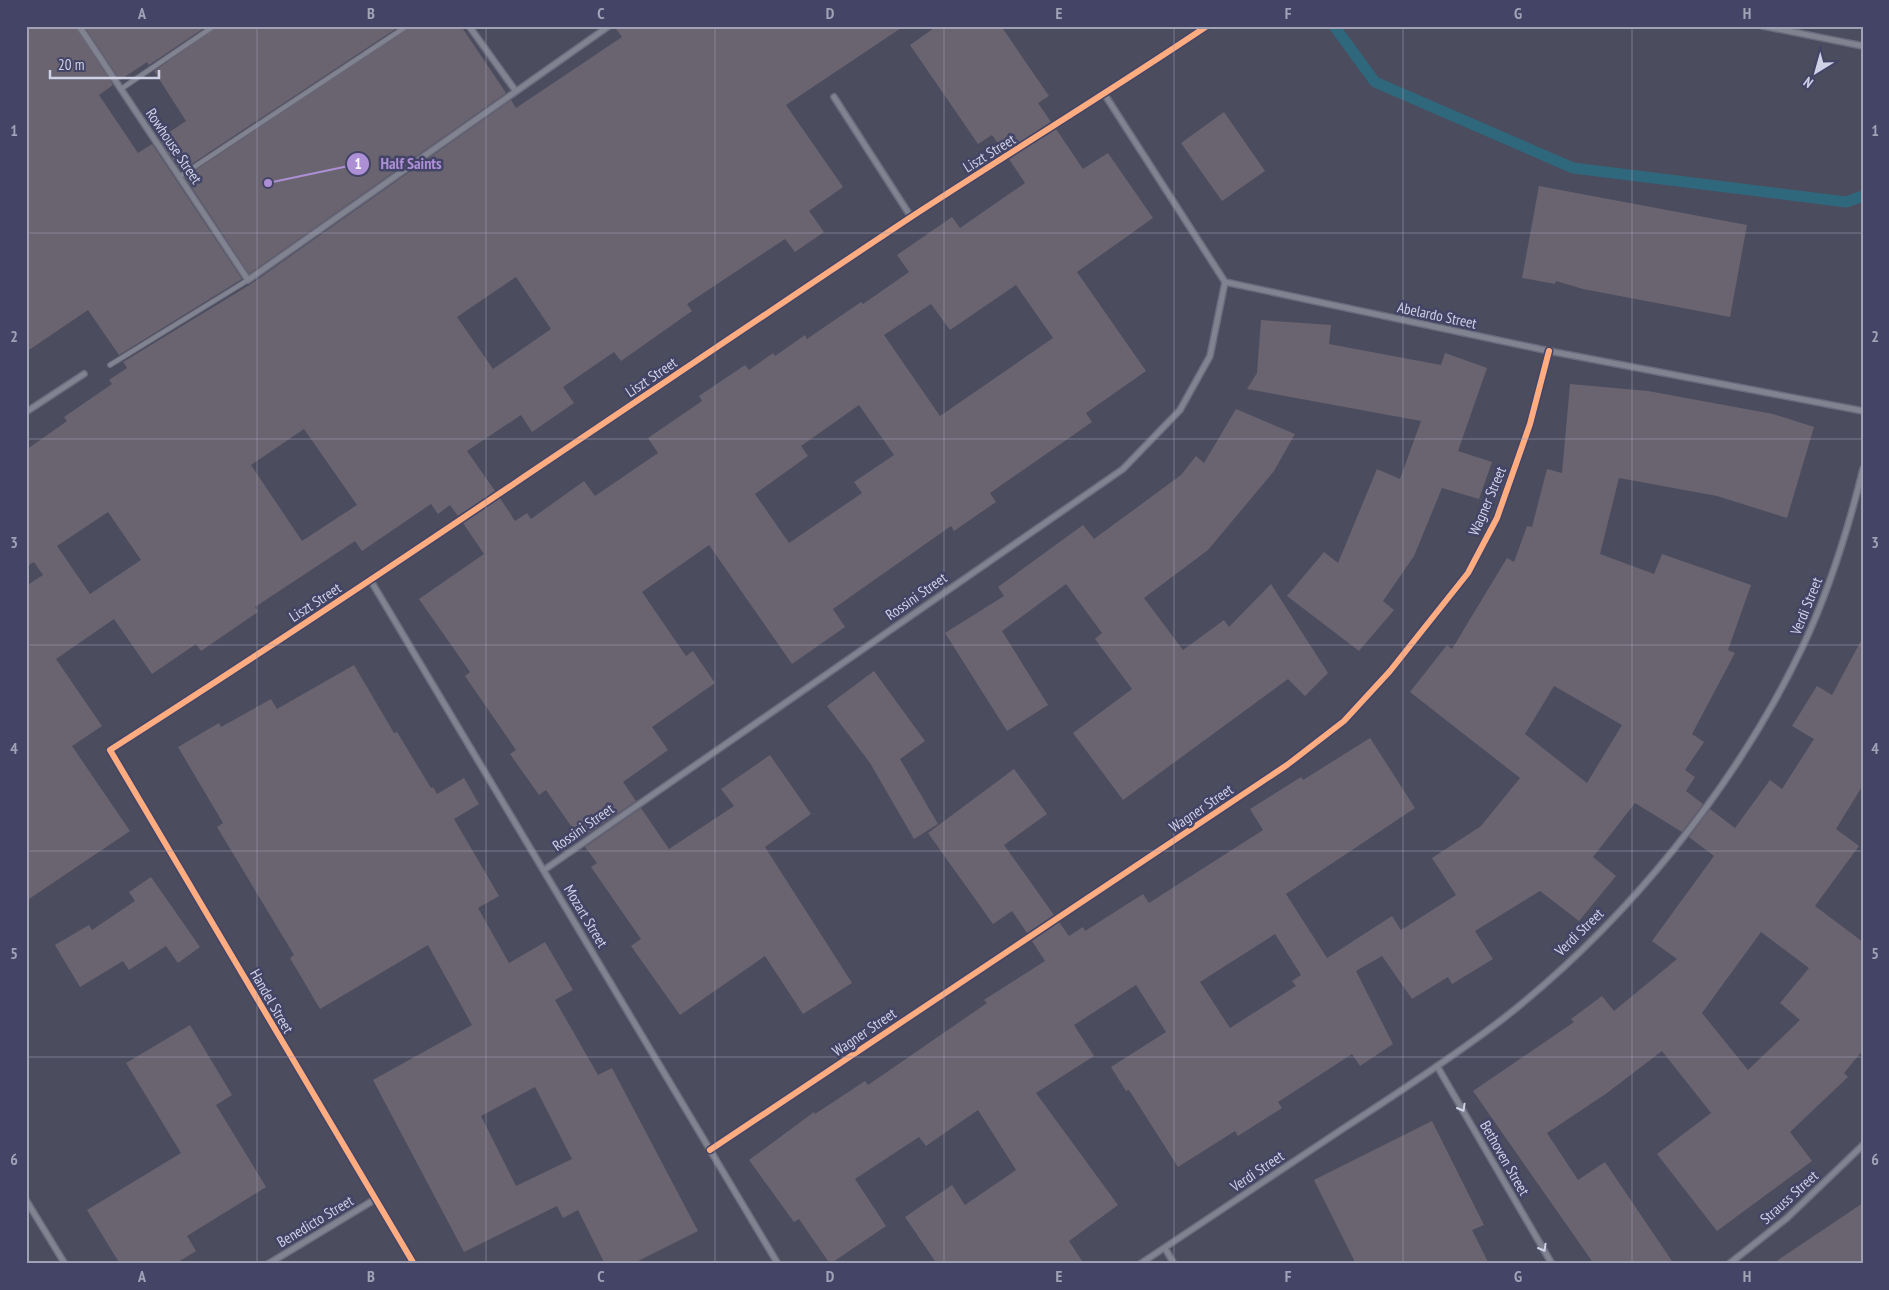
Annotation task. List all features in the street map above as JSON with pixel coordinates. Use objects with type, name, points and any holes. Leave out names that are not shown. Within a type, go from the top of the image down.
[{"type":"street","name":"Rowhouse Street","points":[[79,26],[248,280]]},
{"type":"street","points":[[469,26],[515,90]]},
{"type":"street","points":[[248,280],[515,90],[609,26]]},
{"type":"street","name":"Liszt Street","points":[[110,750],[371,580],[911,217],[1105,95],[1207,26]]},
{"type":"street","points":[[1763,26],[1863,46]]},
{"type":"street","points":[[1105,95],[1225,282]]},
{"type":"street","points":[[834,97],[911,217]]},
{"type":"street","name":"Abelardo Street","points":[[1225,282],[1549,351],[1863,410]]},
{"type":"street","name":"Rossini Street","points":[[544,870],[1123,469],[1180,410],[1210,356],[1225,282]]},
{"type":"street","name":"Wagner Street","points":[[710,1150],[1287,765],[1344,721],[1390,671],[1468,573],[1497,518],[1530,424],[1549,351]]},
{"type":"street","points":[[26,412],[84,374]]},
{"type":"street","name":"Verdi Street","points":[[1140,1264],[1437,1066],[1505,1017],[1577,953],[1636,893],[1678,843],[1731,773],[1770,710],[1803,646],[1849,526],[1863,470]]},
{"type":"street","name":"Mozart Street","points":[[371,580],[778,1264]]},
{"type":"street","name":"Handel Street","points":[[110,750],[374,1200],[414,1264]]},
{"type":"street","name":"Bethoven Street","points":[[1437,1066],[1552,1264]]},
{"type":"street","name":"Strauss Street","points":[[1729,1264],[1787,1218],[1863,1144]]},
{"type":"street","points":[[26,1200],[65,1264]]},
{"type":"street","name":"Benedicto Street","points":[[268,1264],[374,1200]]},
{"type":"street","points":[[1164,1248],[1174,1264]]},
{"type":"lane","points":[[121,89],[214,26]]},
{"type":"lane","points":[[179,177],[407,26]]},
{"type":"lane","points":[[110,365],[248,280]]},
{"type":"building","points":[[26,26],[75,26],[113,85],[99,95],[138,153],[152,144],[242,279],[119,355],[88,310],[26,352]]},
{"type":"building","points":[[84,26],[207,26],[149,65],[147,62],[120,80]]},
{"type":"building","points":[[218,26],[400,26],[181,171],[159,139],[186,121],[154,71]]},
{"type":"building","points":[[411,26],[461,26],[506,93],[249,274],[185,177]]},
{"type":"building","points":[[614,26],[904,26],[786,105],[843,187],[809,211],[824,232],[795,252],[785,239],[687,304],[692,311],[621,361],[614,352],[563,387],[574,403],[532,432],[521,415],[467,451],[495,491],[458,516],[450,505],[438,514],[431,504],[362,551],[355,541],[255,607],[258,612],[201,651],[196,644],[152,674],[114,619],[56,659],[102,726],[72,746],[130,831],[26,901],[26,586],[43,575],[34,562],[26,567],[26,450],[67,421],[64,417],[112,384],[109,380],[127,368],[123,362],[251,284],[511,100],[516,108],[622,37]],"holes":[[[516,277],[551,329],[493,369],[457,317]],[[304,429],[357,505],[302,541],[251,465]],[[108,512],[141,560],[90,594],[57,546]]]},
{"type":"building","points":[[937,26],[1001,26],[1049,96],[1038,103],[1051,122],[1004,152],[992,135],[978,144],[910,45]]},
{"type":"building","points":[[1224,112],[1265,171],[1222,201],[1181,143]]},
{"type":"building","points":[[1056,129],[1083,169],[1108,153],[1153,218],[1077,272],[1146,371],[1086,413],[1092,422],[990,493],[996,502],[954,531],[951,526],[833,609],[845,627],[792,664],[709,545],[642,592],[686,656],[693,651],[715,683],[652,727],[668,750],[623,782],[636,801],[580,839],[546,790],[539,795],[510,754],[516,750],[465,676],[470,672],[419,599],[484,554],[463,523],[500,498],[515,521],[527,513],[531,519],[584,481],[595,496],[658,453],[648,438],[702,401],[699,396],[745,365],[749,370],[773,353],[775,356],[805,335],[807,339],[861,302],[863,304],[909,272],[897,255],[952,217],[960,228],[1025,183],[1009,159]],"holes":[[[1016,285],[1053,338],[940,416],[884,335],[931,304],[950,330]],[[859,405],[894,455],[854,482],[862,493],[789,543],[755,494],[808,456],[801,446]]]},
{"type":"building","points":[[1539,186],[1747,225],[1730,317],[1583,289],[1556,281],[1555,284],[1522,278]]},
{"type":"building","points":[[1261,320],[1331,325],[1329,344],[1441,365],[1445,353],[1487,368],[1458,451],[1492,462],[1479,499],[1442,488],[1414,556],[1383,601],[1394,610],[1359,651],[1287,596],[1324,552],[1338,563],[1377,469],[1400,479],[1421,421],[1247,389],[1257,373]]},
{"type":"building","points":[[1570,384],[1648,391],[1773,414],[1814,427],[1787,518],[1717,496],[1619,478],[1600,554],[1654,574],[1662,554],[1751,585],[1728,650],[1735,653],[1692,734],[1704,742],[1685,770],[1695,777],[1686,791],[1703,804],[1682,832],[1635,803],[1593,857],[1616,876],[1579,921],[1540,891],[1475,931],[1493,959],[1452,984],[1448,977],[1412,999],[1382,956],[1356,971],[1393,1044],[1360,1066],[1352,1054],[1278,1102],[1282,1108],[1238,1136],[1235,1131],[1178,1167],[1129,1090],[1126,1091],[1111,1067],[1166,1032],[1136,985],[1074,1025],[1094,1056],[1036,1093],[1118,1205],[1069,1241],[1084,1264],[937,1264],[905,1217],[952,1185],[965,1205],[1016,1170],[978,1110],[926,1146],[919,1137],[855,1179],[886,1226],[830,1264],[799,1219],[794,1222],[749,1160],[814,1112],[815,1114],[865,1081],[868,1085],[987,1003],[984,1000],[1045,961],[1032,941],[1059,922],[1069,936],[1083,927],[1085,931],[1143,894],[1149,903],[1263,830],[1250,809],[1301,777],[1303,780],[1370,738],[1415,808],[1286,894],[1327,958],[1392,916],[1401,930],[1456,895],[1432,858],[1481,826],[1520,778],[1410,692],[1447,645],[1452,649],[1507,558],[1514,562],[1527,526],[1532,527],[1547,469],[1562,473]],"holes":[[[1554,686],[1622,725],[1587,783],[1525,734]],[[1275,934],[1301,975],[1292,981],[1296,986],[1230,1028],[1200,982]]]},
{"type":"building","points":[[1236,409],[1295,434],[1274,471],[1208,550],[1144,598],[1183,650],[1224,620],[1229,627],[1271,584],[1328,673],[1305,696],[1288,679],[1123,800],[1073,733],[1132,689],[1095,639],[1102,633],[1066,584],[1002,631],[1048,705],[1007,731],[945,633],[1004,596],[998,587],[1083,525],[1094,539],[1181,475],[1196,456],[1204,463]]},
{"type":"building","points":[[1863,637],[1863,785],[1836,829],[1859,846],[1815,906],[1863,942],[1863,1050],[1844,1073],[1848,1077],[1790,1132],[1812,1161],[1717,1231],[1657,1154],[1711,1113],[1662,1051],[1607,1093],[1547,1133],[1578,1180],[1605,1162],[1674,1264],[1594,1264],[1473,1091],[1574,1022],[1571,1019],[1602,996],[1614,1011],[1677,959],[1652,941],[1714,856],[1689,837],[1710,809],[1735,828],[1770,780],[1782,789],[1814,739],[1792,726],[1817,686],[1832,695]],"holes":[[[1761,932],[1809,968],[1780,1003],[1800,1020],[1748,1070],[1702,1013]]]},
{"type":"building","points":[[354,665],[394,733],[397,732],[431,788],[433,787],[437,794],[464,778],[479,804],[454,819],[499,896],[478,908],[509,963],[545,942],[573,990],[555,1000],[598,1075],[612,1068],[698,1231],[632,1264],[605,1264],[578,1210],[563,1218],[557,1206],[464,1252],[373,1080],[472,1025],[428,945],[320,1009],[290,958],[294,955],[217,827],[223,823],[178,747],[219,723],[221,727],[271,699],[277,709]],"holes":[[[535,1087],[572,1159],[516,1186],[481,1116]]]},
{"type":"building","points":[[874,671],[925,741],[900,759],[938,824],[914,839],[870,763],[827,706]]},
{"type":"building","points":[[770,755],[811,814],[765,847],[852,983],[803,1014],[765,956],[680,1015],[631,946],[641,939],[591,867],[597,863],[585,847],[641,808],[669,849],[734,806],[721,789]]},
{"type":"building","points":[[1014,769],[1047,814],[1004,845],[1054,915],[1027,933],[1012,911],[993,924],[928,833]]},
{"type":"building","points":[[151,877],[200,947],[178,963],[166,946],[129,970],[123,961],[80,987],[55,945],[89,925],[92,930],[135,901],[129,892]]},
{"type":"building","points":[[190,1025],[232,1095],[216,1105],[266,1187],[187,1236],[196,1251],[175,1264],[120,1264],[87,1210],[181,1153],[126,1063]]},
{"type":"building","points":[[1432,1121],[1484,1225],[1472,1230],[1489,1264],[1356,1264],[1314,1180]]},
{"type":"building","points":[[1863,1203],[1863,1264],[1772,1264]]},
{"type":"waterway","points":[[1334,26],[1375,82],[1573,168],[1846,202],[1863,196]]},
{"type":"cycle path","points":[[414,1264],[110,750],[411,553],[908,219],[1207,26]]},
{"type":"cycle path","points":[[710,1150],[1287,765],[1344,721],[1390,671],[1468,573],[1497,518],[1530,424],[1549,351]]},
{"type":"place","name":"Half Saints","points":[[268,183]]}]
